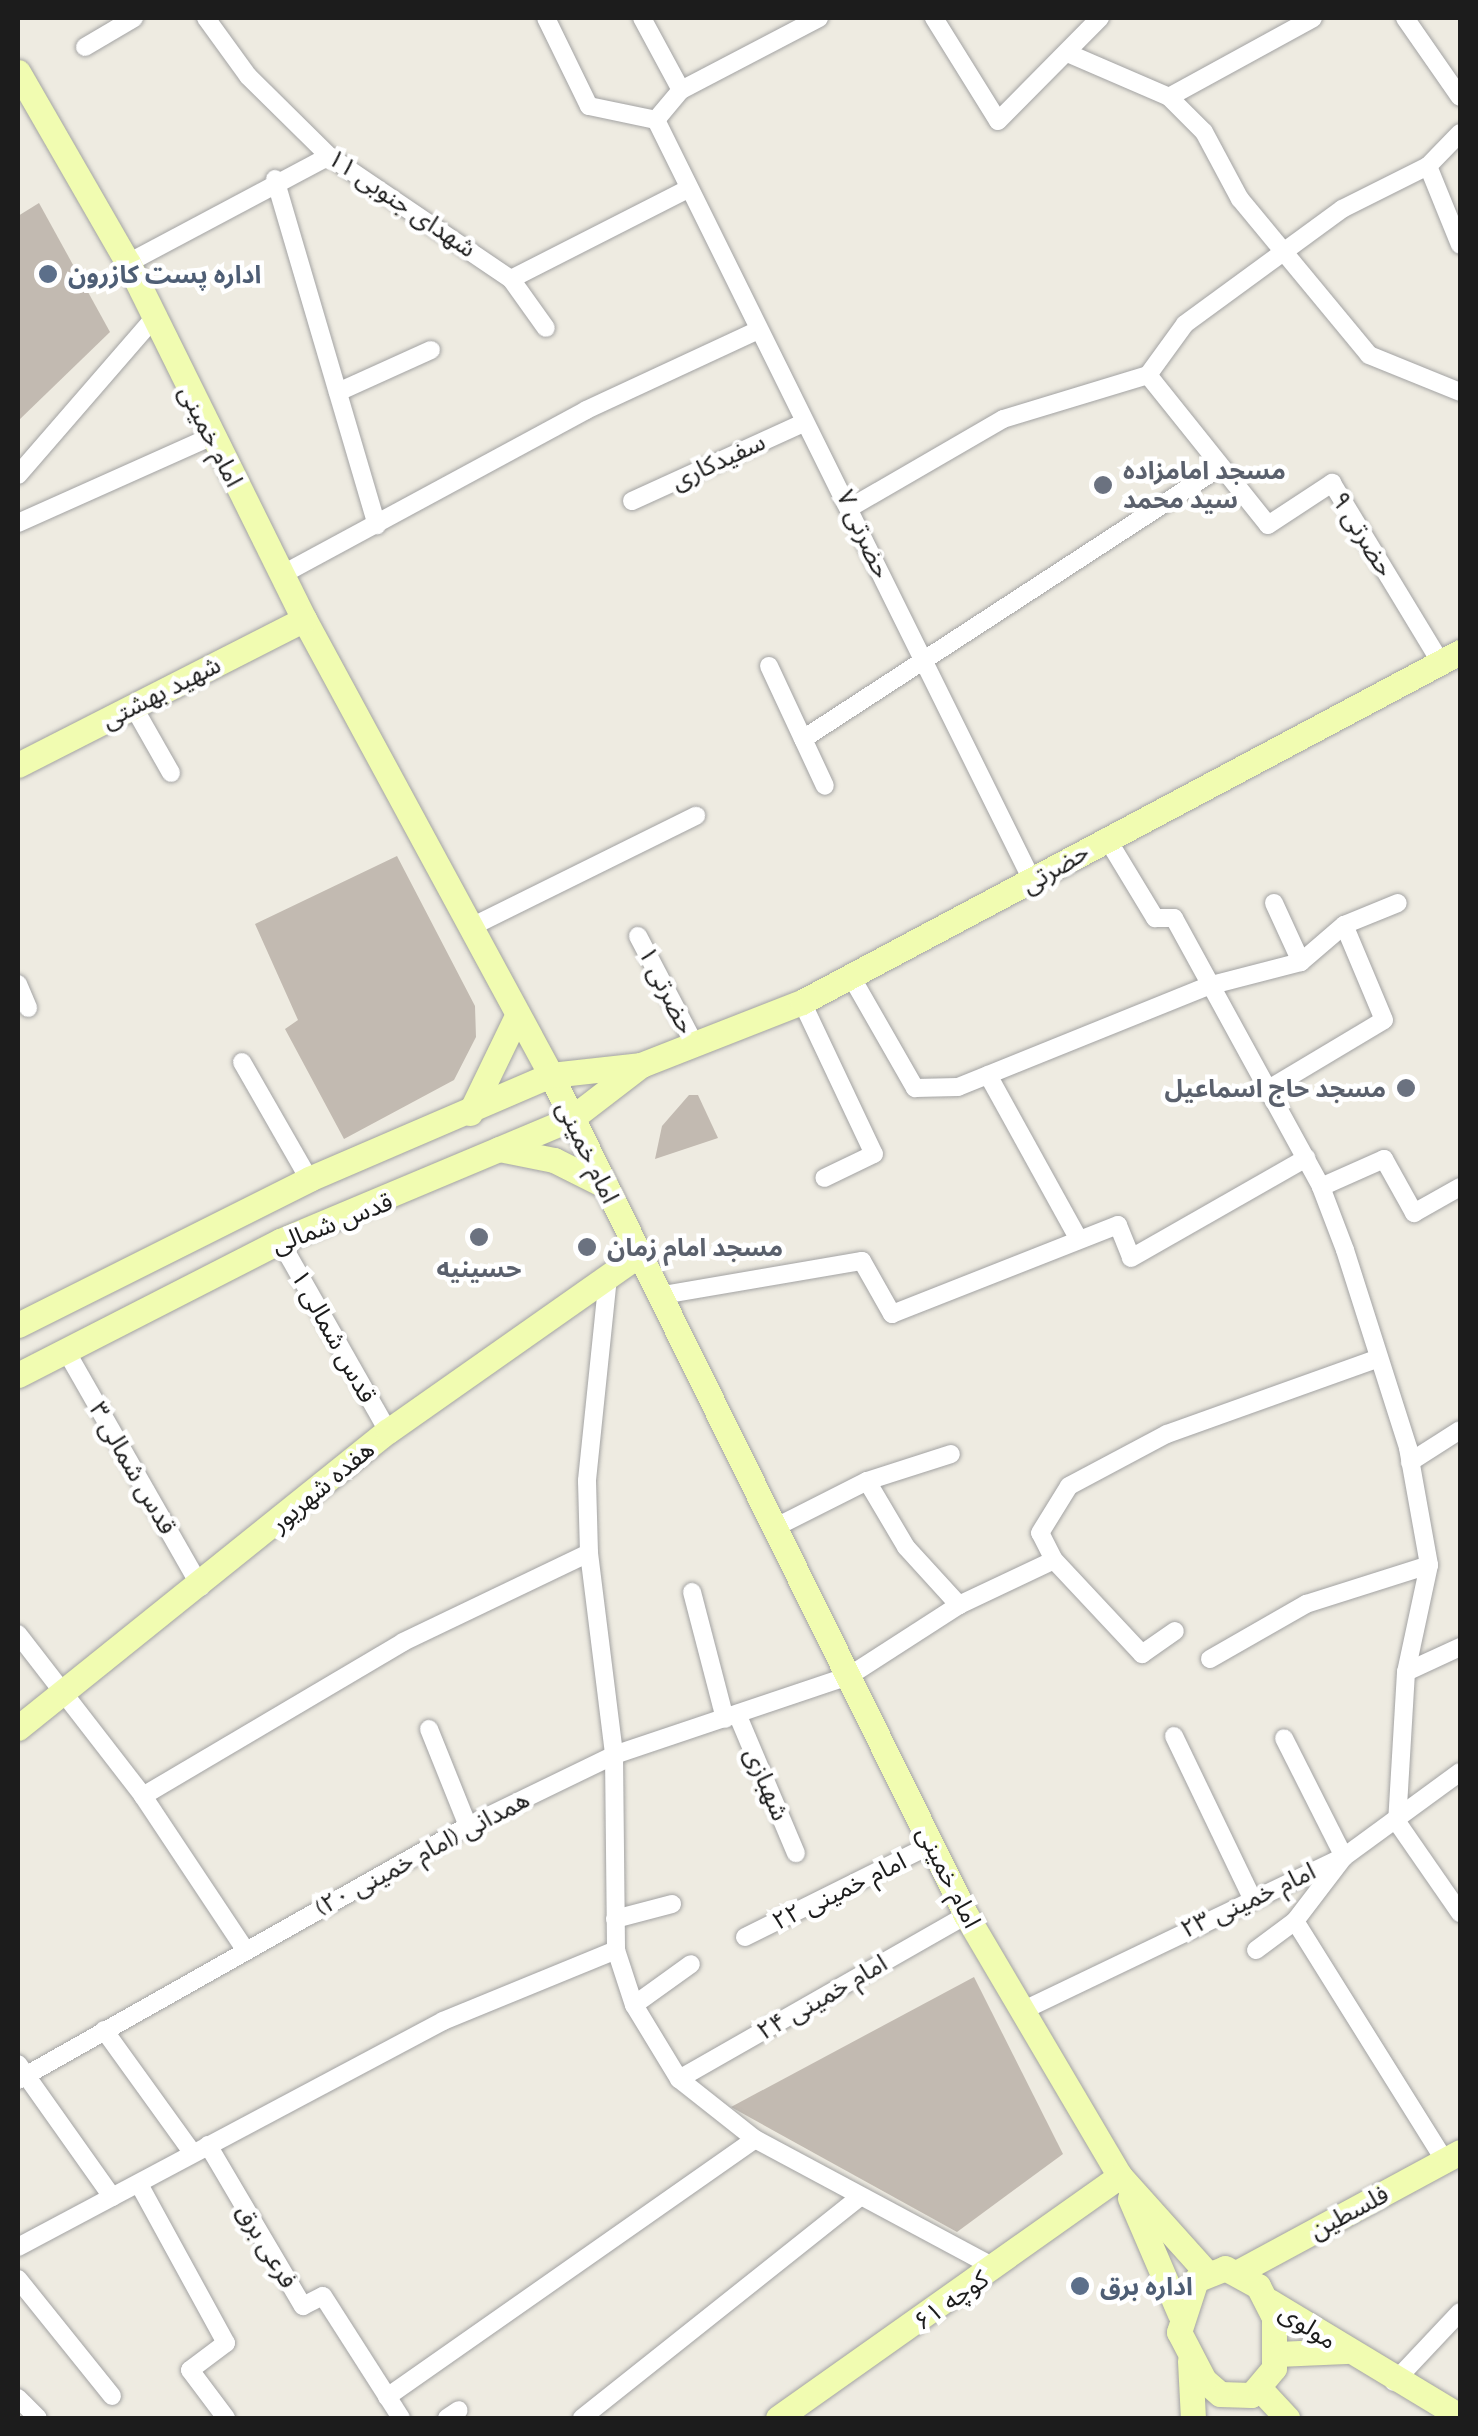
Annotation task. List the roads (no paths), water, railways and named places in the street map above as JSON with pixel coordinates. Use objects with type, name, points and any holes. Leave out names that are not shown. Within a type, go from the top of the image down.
[{"type":"main road","name":"امام خمینی","points":[[18,72],[128,264],[210,437],[285,573],[304,618],[474,926],[516,1018],[551,1075],[636,1256],[850,1676],[966,1915],[1120,2176],[1206,2272]]},
{"type":"main road","name":"شهید بهشتی","points":[[18,765],[304,618]]},
{"type":"main road","name":"حضرتی","points":[[641,1065],[802,1002],[852,978],[1034,882],[1106,837],[1450,656]]},
{"type":"main road","points":[[470,1113],[516,1018]]},
{"type":"main road","name":"قدس شمالی","points":[[18,1325],[310,1179],[380,1156],[551,1075],[641,1065]]},
{"type":"main road","name":"قدس شمالی","points":[[18,1375],[280,1241],[398,1199],[497,1148],[572,1118],[641,1065]]},
{"type":"main road","points":[[497,1148],[554,1160],[606,1186]]},
{"type":"main road","name":"هفده شهریور","points":[[18,1728],[201,1587],[388,1431],[636,1256]]},
{"type":"main road","name":"فلسطین","points":[[1238,2272],[1453,2156]]},
{"type":"main road","points":[[1120,2176],[1180,2314],[1190,2361],[1193,2418]]},
{"type":"main road","name":"کوچه ۶۱","points":[[778,2418],[996,2268],[1120,2176]]},
{"type":"main road","points":[[1180,2314],[1206,2272],[1238,2272],[1269,2301],[1277,2354],[1260,2389],[1236,2408],[1190,2361]]},
{"type":"main road","name":"مولوی","points":[[1269,2301],[1394,2382],[1460,2416]]},
{"type":"main road","name":"مولوی","points":[[1277,2354],[1346,2352]]},
{"type":"main road","points":[[1260,2389],[1287,2418]]},
{"type":"street","points":[[86,47],[134,18]]},
{"type":"street","name":"۱۱ شهدای جنوبی","points":[[206,18],[248,76],[328,156],[511,280],[546,328]]},
{"type":"street","points":[[546,18],[588,106],[656,120],[681,90],[820,18]]},
{"type":"street","points":[[642,18],[681,90]]},
{"type":"street","points":[[934,18],[998,121],[1072,55],[1100,18]]},
{"type":"street","points":[[1169,97],[1313,18]]},
{"type":"street","points":[[1406,18],[1460,97]]},
{"type":"street","points":[[1072,55],[1169,97],[1204,132],[1285,256],[1369,355],[1460,392]]},
{"type":"street","name":"حضرتی ۷","points":[[656,120],[754,332],[853,506],[1034,882]]},
{"type":"street","points":[[853,506],[1003,419],[1148,375],[1185,324],[1285,256],[1342,208],[1428,166],[1460,133]]},
{"type":"street","points":[[128,264],[275,179],[328,156]]},
{"type":"street","points":[[1428,166],[1460,244]]},
{"type":"street","points":[[275,179],[377,525]]},
{"type":"street","points":[[511,280],[688,189]]},
{"type":"street","points":[[18,475],[153,319]]},
{"type":"street","points":[[285,573],[754,332]]},
{"type":"street","points":[[338,392],[431,350]]},
{"type":"street","name":"حضرتی ۹","points":[[1148,375],[1218,468],[1268,524],[1332,483],[1450,656]]},
{"type":"street","name":"سفیدکاری","points":[[632,500],[805,422]]},
{"type":"street","points":[[18,523],[210,437]]},
{"type":"street","points":[[803,739],[850,716],[923,653],[1218,468]]},
{"type":"street","points":[[768,666],[825,786]]},
{"type":"street","points":[[133,706],[171,772]]},
{"type":"street","points":[[474,926],[696,816]]},
{"type":"street","points":[[1106,837],[1155,918],[1174,918],[1208,986],[1322,1186],[1410,1462],[1429,1565],[1406,1672],[1398,1822],[1460,1913]]},
{"type":"street","points":[[852,978],[915,1088],[988,1075],[1208,986],[1302,962],[1344,925],[1398,902]]},
{"type":"street","points":[[1274,903],[1302,962]]},
{"type":"street","points":[[1268,1090],[1384,1020],[1344,925]]},
{"type":"street","name":"حضرتی ۱","points":[[638,936],[695,1045]]},
{"type":"street","points":[[18,984],[28,1008]]},
{"type":"street","points":[[802,1002],[874,1154],[824,1178]]},
{"type":"street","points":[[242,1062],[310,1179]]},
{"type":"street","points":[[988,1075],[1078,1238]]},
{"type":"street","points":[[657,1296],[862,1261],[892,1314],[1118,1225],[1130,1258],[1306,1158]]},
{"type":"street","points":[[1322,1186],[1384,1159],[1414,1213],[1460,1187]]},
{"type":"street","name":"قدس شمالی ۱","points":[[280,1241],[388,1431]]},
{"type":"street","points":[[608,1276],[587,1481],[589,1552],[614,1754],[616,1950],[634,2005],[678,2079],[754,2140],[996,2268]]},
{"type":"street","name":"۳ قدس شمالی","points":[[65,1350],[201,1587]]},
{"type":"street","points":[[1175,1631],[1142,1654],[1054,1560],[1040,1533],[1069,1486],[1291,1383],[1377,1359]]},
{"type":"street","points":[[1410,1462],[1460,1430]]},
{"type":"street","points":[[774,1528],[867,1482],[951,1454]]},
{"type":"street","points":[[867,1482],[906,1547],[959,1605]]},
{"type":"street","points":[[143,1796],[403,1642],[589,1552]]},
{"type":"street","name":"همدانی (امام خمینی ۲۰)","points":[[20,2074],[468,1826],[614,1754],[850,1676],[959,1605],[1054,1560]]},
{"type":"street","points":[[1210,1658],[1306,1604],[1429,1565]]},
{"type":"street","name":"شهبازی","points":[[692,1592],[732,1717],[796,1852]]},
{"type":"street","points":[[18,1634],[143,1796],[244,1948]]},
{"type":"street","points":[[1406,1672],[1460,1647]]},
{"type":"street","points":[[429,1728],[468,1826]]},
{"type":"street","points":[[1174,1736],[1251,1896]]},
{"type":"street","points":[[1256,1950],[1295,1921],[1344,1857],[1284,1738]]},
{"type":"street","name":"امام خمینی ۲۳","points":[[1024,2010],[1251,1896],[1344,1857],[1398,1822],[1460,1772]]},
{"type":"street","name":"امام خمینی ۲۲","points":[[745,1937],[932,1844]]},
{"type":"street","points":[[615,1920],[672,1904]]},
{"type":"street","name":"امام خمینی ۲۴","points":[[678,2079],[966,1915]]},
{"type":"street","points":[[1295,1921],[1453,2156]]},
{"type":"street","points":[[18,2248],[443,2021],[616,1950]]},
{"type":"street","points":[[634,2005],[691,1964]]},
{"type":"street","points":[[104,2030],[200,2148]]},
{"type":"street","points":[[20,2074],[112,2197]]},
{"type":"street","points":[[387,2397],[754,2140]]},
{"type":"street","name":"فرعی برق","points":[[200,2148],[303,2306],[323,2296],[401,2418]]},
{"type":"street","points":[[140,2186],[226,2343],[190,2370],[226,2418]]},
{"type":"street","points":[[582,2418],[860,2196]]},
{"type":"street","points":[[18,2279],[112,2396]]},
{"type":"street","points":[[1394,2382],[1460,2312]]},
{"type":"street","points":[[18,2398],[38,2418]]},
{"type":"place","name":"اداره پست کازرون","points":[[48,274]]},
{"type":"place","name":"مسجد امامزاده سید محمد","points":[[1103,485]]},
{"type":"place","name":"مسجد حاج اسماعیل","points":[[1406,1088]]},
{"type":"place","name":"حسینیه","points":[[479,1237]]},
{"type":"place","name":"مسجد امام زمان","points":[[587,1247]]},
{"type":"place","name":"اداره برق","points":[[1080,2286]]}]
